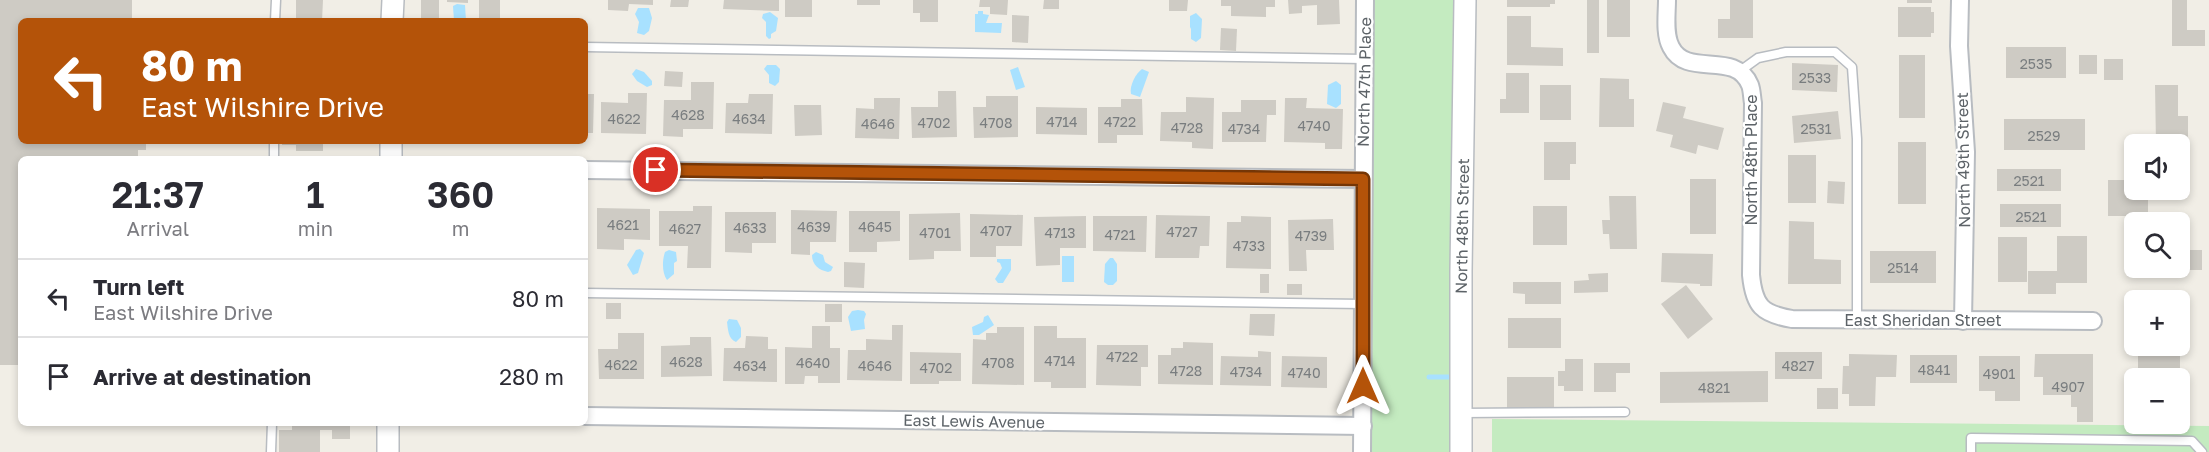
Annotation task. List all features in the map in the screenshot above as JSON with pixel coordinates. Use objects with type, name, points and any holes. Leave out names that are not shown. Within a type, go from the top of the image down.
[{"type":"street","points":[[392,18],[393,0]]},
{"type":"street","name":"North 47th Place","points":[[1362,452],[1365,0]]},
{"type":"street","name":"North 48th Street","points":[[1461,452],[1465,0]]},
{"type":"street","name":"North 48th Place","points":[[1667,0],[1667,32],[1670,46],[1680,59],[1695,64],[1726,65],[1740,71],[1750,84],[1753,103],[1751,275],[1752,291],[1758,305]]},
{"type":"street","name":"North 49th Street","points":[[1960,0],[1959,46],[1966,152],[1963,321]]},
{"type":"street","points":[[588,170],[1363,179]]},
{"type":"street","name":"East Sheridan Street","points":[[1758,305],[1773,316],[1792,319],[2093,321]]},
{"type":"street","name":"East Lewis Avenue","points":[[588,416],[1363,426]]},
{"type":"street","points":[[388,426],[388,452]]},
{"type":"lane","points":[[275,18],[276,0]]},
{"type":"lane","points":[[588,47],[1364,58]]},
{"type":"lane","points":[[1740,71],[1758,58],[1786,52],[1835,51],[1852,67],[1857,139],[1857,320]]},
{"type":"lane","points":[[588,293],[1363,304]]},
{"type":"lane","points":[[1461,413],[1625,412]]},
{"type":"lane","points":[[271,452],[272,426]]},
{"type":"lane","points":[[1971,452],[1971,438],[2192,441],[2202,452]]},
{"type":"green space","points":[[1374,0],[1453,0],[1451,452],[1370,452]]},
{"type":"green space","points":[[1492,419],[2124,425],[2124,434],[2190,434],[2190,426],[2209,426],[2209,452],[1492,452]]},
{"type":"water","points":[[465,5],[466,18],[454,18],[453,6]]},
{"type":"water","points":[[638,8],[649,8],[652,18],[649,31],[644,35],[637,33],[639,22],[635,14]]},
{"type":"water","points":[[978,11],[989,15],[986,23],[1002,23],[1001,33],[975,32],[975,14],[978,14]]},
{"type":"water","points":[[770,12],[778,18],[776,31],[769,39],[766,36],[766,22],[762,18],[763,14]]},
{"type":"water","points":[[1196,13],[1202,19],[1201,38],[1196,42],[1191,39],[1190,16]]},
{"type":"water","points":[[767,65],[776,65],[780,69],[779,82],[775,86],[769,83],[769,75],[764,69]]},
{"type":"water","points":[[1018,67],[1025,87],[1016,90],[1010,70]]},
{"type":"water","points":[[636,69],[644,72],[652,81],[652,85],[647,87],[637,81],[632,74]]},
{"type":"water","points":[[1142,69],[1149,72],[1140,97],[1131,94],[1131,87],[1137,73]]},
{"type":"water","points":[[1336,81],[1341,85],[1341,104],[1336,108],[1327,104],[1328,85]]},
{"type":"water","points":[[640,249],[644,253],[638,273],[633,275],[627,265],[636,250]]},
{"type":"water","points":[[669,250],[676,252],[677,261],[674,263],[674,274],[667,280],[663,263],[665,252]]},
{"type":"water","points":[[816,252],[823,255],[825,262],[833,267],[831,271],[822,270],[815,264],[812,255]]},
{"type":"water","points":[[1062,256],[1074,256],[1074,282],[1062,282]]},
{"type":"water","points":[[1113,258],[1117,264],[1117,281],[1113,285],[1104,282],[1105,264]]},
{"type":"water","points":[[997,259],[1011,259],[1011,270],[1003,283],[998,283],[995,279],[1002,268]]},
{"type":"water","points":[[858,310],[866,314],[865,329],[851,331],[848,317],[852,311]]},
{"type":"water","points":[[988,315],[994,325],[979,335],[973,335],[972,327],[983,322],[984,317]]},
{"type":"water","points":[[729,319],[737,320],[741,328],[741,337],[736,342],[729,334],[727,322]]},
{"type":"building","points":[[0,0],[132,0],[132,18],[18,18],[18,144],[146,144],[146,150],[138,150],[138,156],[18,156],[18,365],[0,365]]},
{"type":"building","points":[[296,0],[323,0],[322,18],[296,18]]},
{"type":"building","points":[[421,0],[439,0],[439,18],[421,18]]},
{"type":"building","points":[[447,0],[468,0],[468,3],[447,2]]},
{"type":"building","points":[[479,0],[500,0],[500,18],[479,18]]},
{"type":"building","points":[[608,0],[653,0],[653,5],[629,4],[628,11],[608,10]]},
{"type":"building","points":[[671,0],[689,0],[688,7],[670,7]]},
{"type":"building","points":[[724,0],[779,0],[779,11],[723,9]]},
{"type":"building","points":[[785,0],[812,0],[812,17],[785,17]]},
{"type":"building","points":[[857,0],[880,0],[880,5],[857,5]]},
{"type":"building","points":[[913,0],[938,0],[938,22],[920,22],[920,13],[913,13]]},
{"type":"building","points":[[980,0],[1008,0],[1007,15],[990,14],[990,7],[979,7]]},
{"type":"building","points":[[1044,0],[1059,0],[1059,9],[1043,9]]},
{"type":"building","points":[[1169,0],[1188,0],[1187,11],[1169,11]]},
{"type":"building","points":[[1221,0],[1275,0],[1275,7],[1266,7],[1266,17],[1231,16],[1231,6],[1221,6]]},
{"type":"building","points":[[1288,0],[1339,0],[1340,24],[1317,25],[1317,5],[1302,6],[1302,13],[1289,14]]},
{"type":"building","points":[[1507,0],[1555,0],[1555,4],[1550,4],[1550,7],[1507,7]]},
{"type":"building","points":[[1587,0],[1599,0],[1599,53],[1587,53]]},
{"type":"building","points":[[1607,0],[1630,0],[1630,37],[1607,37]]},
{"type":"building","points":[[1730,0],[1753,0],[1753,38],[1718,38],[1718,19],[1730,19]]},
{"type":"building","points":[[1907,0],[1932,0],[1932,3],[1907,3]]},
{"type":"building","points":[[2172,0],[2187,0],[2187,30],[2205,30],[2205,46],[2172,46]]},
{"type":"building","points":[[1898,7],[1931,7],[1931,12],[1934,12],[1934,33],[1931,33],[1931,37],[1898,37]]},
{"type":"building","points":[[1012,15],[1029,16],[1028,43],[1012,42]]},
{"type":"building","points":[[1507,16],[1531,16],[1531,47],[1563,48],[1563,66],[1507,65]]},
{"type":"building","points":[[1221,28],[1237,29],[1236,51],[1220,50]]},
{"type":"building","points":[[2006,47],[2066,47],[2066,78],[2006,78]]},
{"type":"building","points":[[1899,55],[1925,55],[1925,118],[1899,118]]},
{"type":"building","points":[[2079,55],[2097,55],[2097,74],[2079,74]]},
{"type":"building","points":[[2104,59],[2123,59],[2123,80],[2104,80]]},
{"type":"building","points":[[1792,63],[1838,65],[1837,92],[1792,90]]},
{"type":"building","points":[[665,71],[683,72],[682,87],[664,86]]},
{"type":"building","points":[[1506,73],[1529,73],[1529,113],[1500,113],[1500,99],[1506,99]]},
{"type":"building","points":[[1600,78],[1629,79],[1629,99],[1634,99],[1634,127],[1599,127]]},
{"type":"building","points":[[691,82],[714,82],[713,129],[683,129],[683,137],[663,136],[664,100],[691,100]]},
{"type":"building","points":[[1540,85],[1571,85],[1571,120],[1540,120]]},
{"type":"building","points":[[2155,85],[2178,85],[2178,116],[2188,116],[2188,134],[2156,134]]},
{"type":"building","points":[[938,91],[956,91],[957,137],[912,138],[911,107],[938,107]]},
{"type":"building","points":[[628,93],[647,93],[646,134],[601,133],[601,102],[628,103]]},
{"type":"building","points":[[588,94],[594,94],[593,133],[588,133]]},
{"type":"building","points":[[749,94],[773,94],[772,134],[725,133],[726,103],[748,103]]},
{"type":"building","points":[[986,96],[1018,96],[1018,137],[974,138],[973,107],[986,107]]},
{"type":"building","points":[[1186,97],[1214,98],[1213,149],[1192,148],[1192,142],[1160,141],[1161,112],[1186,112]]},
{"type":"building","points":[[874,98],[900,98],[899,139],[855,138],[856,108],[874,109]]},
{"type":"building","points":[[1285,98],[1307,98],[1306,108],[1343,109],[1342,149],[1325,149],[1325,143],[1284,142]]},
{"type":"building","points":[[1121,99],[1142,99],[1143,135],[1117,135],[1117,143],[1098,143],[1098,107],[1121,107]]},
{"type":"building","points":[[1241,100],[1276,100],[1276,115],[1267,115],[1266,142],[1222,142],[1222,112],[1241,112]]},
{"type":"building","points":[[1663,102],[1686,107],[1683,118],[1724,128],[1718,150],[1698,145],[1696,154],[1670,147],[1673,135],[1656,131]]},
{"type":"building","points":[[794,105],[821,105],[822,135],[795,136]]},
{"type":"building","points":[[1036,107],[1087,108],[1087,135],[1036,134]]},
{"type":"building","points":[[1838,111],[1841,139],[1794,143],[1792,116]]},
{"type":"building","points":[[2004,119],[2085,119],[2085,150],[2004,150]]},
{"type":"building","points":[[1544,142],[1576,142],[1576,164],[1570,164],[1570,180],[1544,180]]},
{"type":"building","points":[[1898,142],[1926,142],[1926,204],[1898,204]]},
{"type":"building","points":[[323,144],[323,151],[296,151],[296,145],[282,145]]},
{"type":"building","points":[[1788,155],[1816,155],[1816,203],[1788,203]]},
{"type":"building","points":[[1997,169],[2061,169],[2061,191],[1997,191]]},
{"type":"building","points":[[1690,179],[1716,179],[1716,234],[1690,234]]},
{"type":"building","points":[[2108,180],[2124,180],[2124,200],[2148,200],[2148,212],[2124,212],[2124,216],[2108,216]]},
{"type":"building","points":[[1828,181],[1845,182],[1844,204],[1827,203]]},
{"type":"building","points":[[1609,196],[1636,196],[1637,249],[1610,249],[1609,234],[1603,234],[1602,220],[1610,220]]},
{"type":"building","points":[[2000,204],[2061,204],[2061,227],[2000,227]]},
{"type":"building","points":[[693,206],[712,206],[711,268],[687,268],[688,246],[659,246],[659,211],[693,211]]},
{"type":"building","points":[[1533,206],[1567,206],[1567,245],[1533,245]]},
{"type":"building","points":[[597,208],[650,209],[650,240],[624,239],[624,250],[597,249]]},
{"type":"building","points":[[791,210],[837,211],[836,242],[810,242],[810,255],[791,254]]},
{"type":"building","points":[[849,211],[900,211],[900,241],[877,242],[877,252],[849,252]]},
{"type":"building","points":[[725,212],[776,212],[776,243],[752,243],[752,253],[725,252]]},
{"type":"building","points":[[960,213],[961,251],[934,251],[934,259],[909,260],[909,214]]},
{"type":"building","points":[[970,214],[1023,215],[1022,246],[996,246],[996,257],[970,257]]},
{"type":"building","points":[[1156,215],[1210,216],[1209,246],[1200,246],[1199,258],[1155,258]]},
{"type":"building","points":[[1086,216],[1086,248],[1060,248],[1060,265],[1036,266],[1034,217]]},
{"type":"building","points":[[1093,216],[1147,216],[1146,252],[1093,251]]},
{"type":"building","points":[[1241,216],[1271,217],[1271,269],[1226,268],[1227,222],[1241,222]]},
{"type":"building","points":[[1333,219],[1334,250],[1306,250],[1307,271],[1289,271],[1288,220]]},
{"type":"building","points":[[1789,221],[1814,222],[1814,259],[1841,260],[1841,284],[1788,284]]},
{"type":"building","points":[[2057,236],[2087,236],[2087,283],[2056,283],[2056,294],[2028,294],[2028,271],[2057,271]]},
{"type":"building","points":[[1998,237],[2027,237],[2027,282],[1998,282]]},
{"type":"building","points":[[2190,250],[2202,250],[2202,270],[2190,270]]},
{"type":"building","points":[[1870,251],[1936,251],[1936,283],[1870,283]]},
{"type":"building","points":[[1662,253],[1713,254],[1712,286],[1661,282]]},
{"type":"building","points":[[844,262],[865,263],[864,288],[844,287]]},
{"type":"building","points":[[1608,273],[1608,292],[1574,293],[1574,281],[1589,280],[1588,274]]},
{"type":"building","points":[[1260,274],[1269,274],[1269,293],[1260,293]]},
{"type":"building","points":[[1513,282],[1561,282],[1561,304],[1525,304],[1525,294],[1513,293]]},
{"type":"building","points":[[1287,284],[1302,284],[1302,295],[1287,295]]},
{"type":"building","points":[[1686,285],[1713,319],[1688,339],[1661,304]]},
{"type":"building","points":[[606,303],[621,303],[621,319],[606,319]]},
{"type":"building","points":[[825,304],[842,304],[842,322],[825,322]]},
{"type":"building","points":[[1250,314],[1275,314],[1274,336],[1249,335]]},
{"type":"building","points":[[1508,318],[1561,318],[1561,348],[1508,348]]},
{"type":"building","points":[[892,325],[903,325],[902,381],[847,380],[848,350],[866,350],[866,339],[892,340]]},
{"type":"building","points":[[812,326],[830,326],[830,348],[840,348],[840,383],[818,383],[818,376],[805,376],[804,384],[785,384],[785,347],[812,348]]},
{"type":"building","points":[[1034,326],[1057,326],[1057,338],[1086,338],[1086,388],[1051,388],[1051,382],[1034,382]]},
{"type":"building","points":[[997,327],[1024,327],[1024,385],[972,384],[973,339],[986,340],[986,333],[997,333]]},
{"type":"building","points":[[618,333],[644,333],[644,379],[599,379],[598,349],[618,349]]},
{"type":"building","points":[[746,336],[768,337],[768,349],[777,349],[777,382],[723,381],[724,348],[745,348]]},
{"type":"building","points":[[690,337],[711,337],[712,376],[661,377],[661,346],[690,345]]},
{"type":"building","points":[[1183,342],[1213,343],[1213,385],[1158,384],[1158,355],[1171,355],[1171,348],[1183,348]]},
{"type":"building","points":[[1097,345],[1148,345],[1148,367],[1141,367],[1141,386],[1096,385]]},
{"type":"building","points":[[1258,351],[1271,352],[1271,386],[1220,385],[1221,356],[1258,357]]},
{"type":"building","points":[[910,352],[961,353],[961,381],[910,384]]},
{"type":"building","points":[[1775,352],[1822,352],[1822,379],[1775,379]]},
{"type":"building","points":[[1849,354],[1897,355],[1896,377],[1876,377],[1875,406],[1849,406],[1849,394],[1842,394],[1843,366],[1849,366]]},
{"type":"building","points":[[2035,354],[2093,354],[2093,422],[2077,422],[2077,407],[2071,407],[2071,395],[2043,395],[2043,377],[2034,377]]},
{"type":"building","points":[[1910,355],[1957,355],[1957,383],[1910,383]]},
{"type":"building","points":[[1282,356],[1327,357],[1327,388],[1281,387]]},
{"type":"building","points":[[1979,356],[2020,356],[2020,401],[1995,401],[1995,391],[1979,391]]},
{"type":"building","points":[[2138,356],[2180,356],[2180,368],[2138,368]]},
{"type":"building","points":[[1565,359],[1583,359],[1583,391],[1564,391],[1564,386],[1558,386],[1558,371],[1565,371]]},
{"type":"building","points":[[1594,363],[1630,363],[1630,373],[1616,373],[1616,392],[1594,392]]},
{"type":"building","points":[[1768,371],[1768,402],[1660,403],[1660,372]]},
{"type":"building","points":[[1507,377],[1554,377],[1554,408],[1507,408]]},
{"type":"building","points":[[1817,388],[1838,388],[1838,409],[1817,409]]},
{"type":"building","points":[[292,426],[350,426],[350,439],[332,439],[332,430],[320,430],[320,452],[279,452],[279,430],[292,430]]},
{"type":"waterway","points":[[1429,377],[1456,377]]},
{"type":"route","points":[[656,170],[1363,179],[1363,386]]}]
